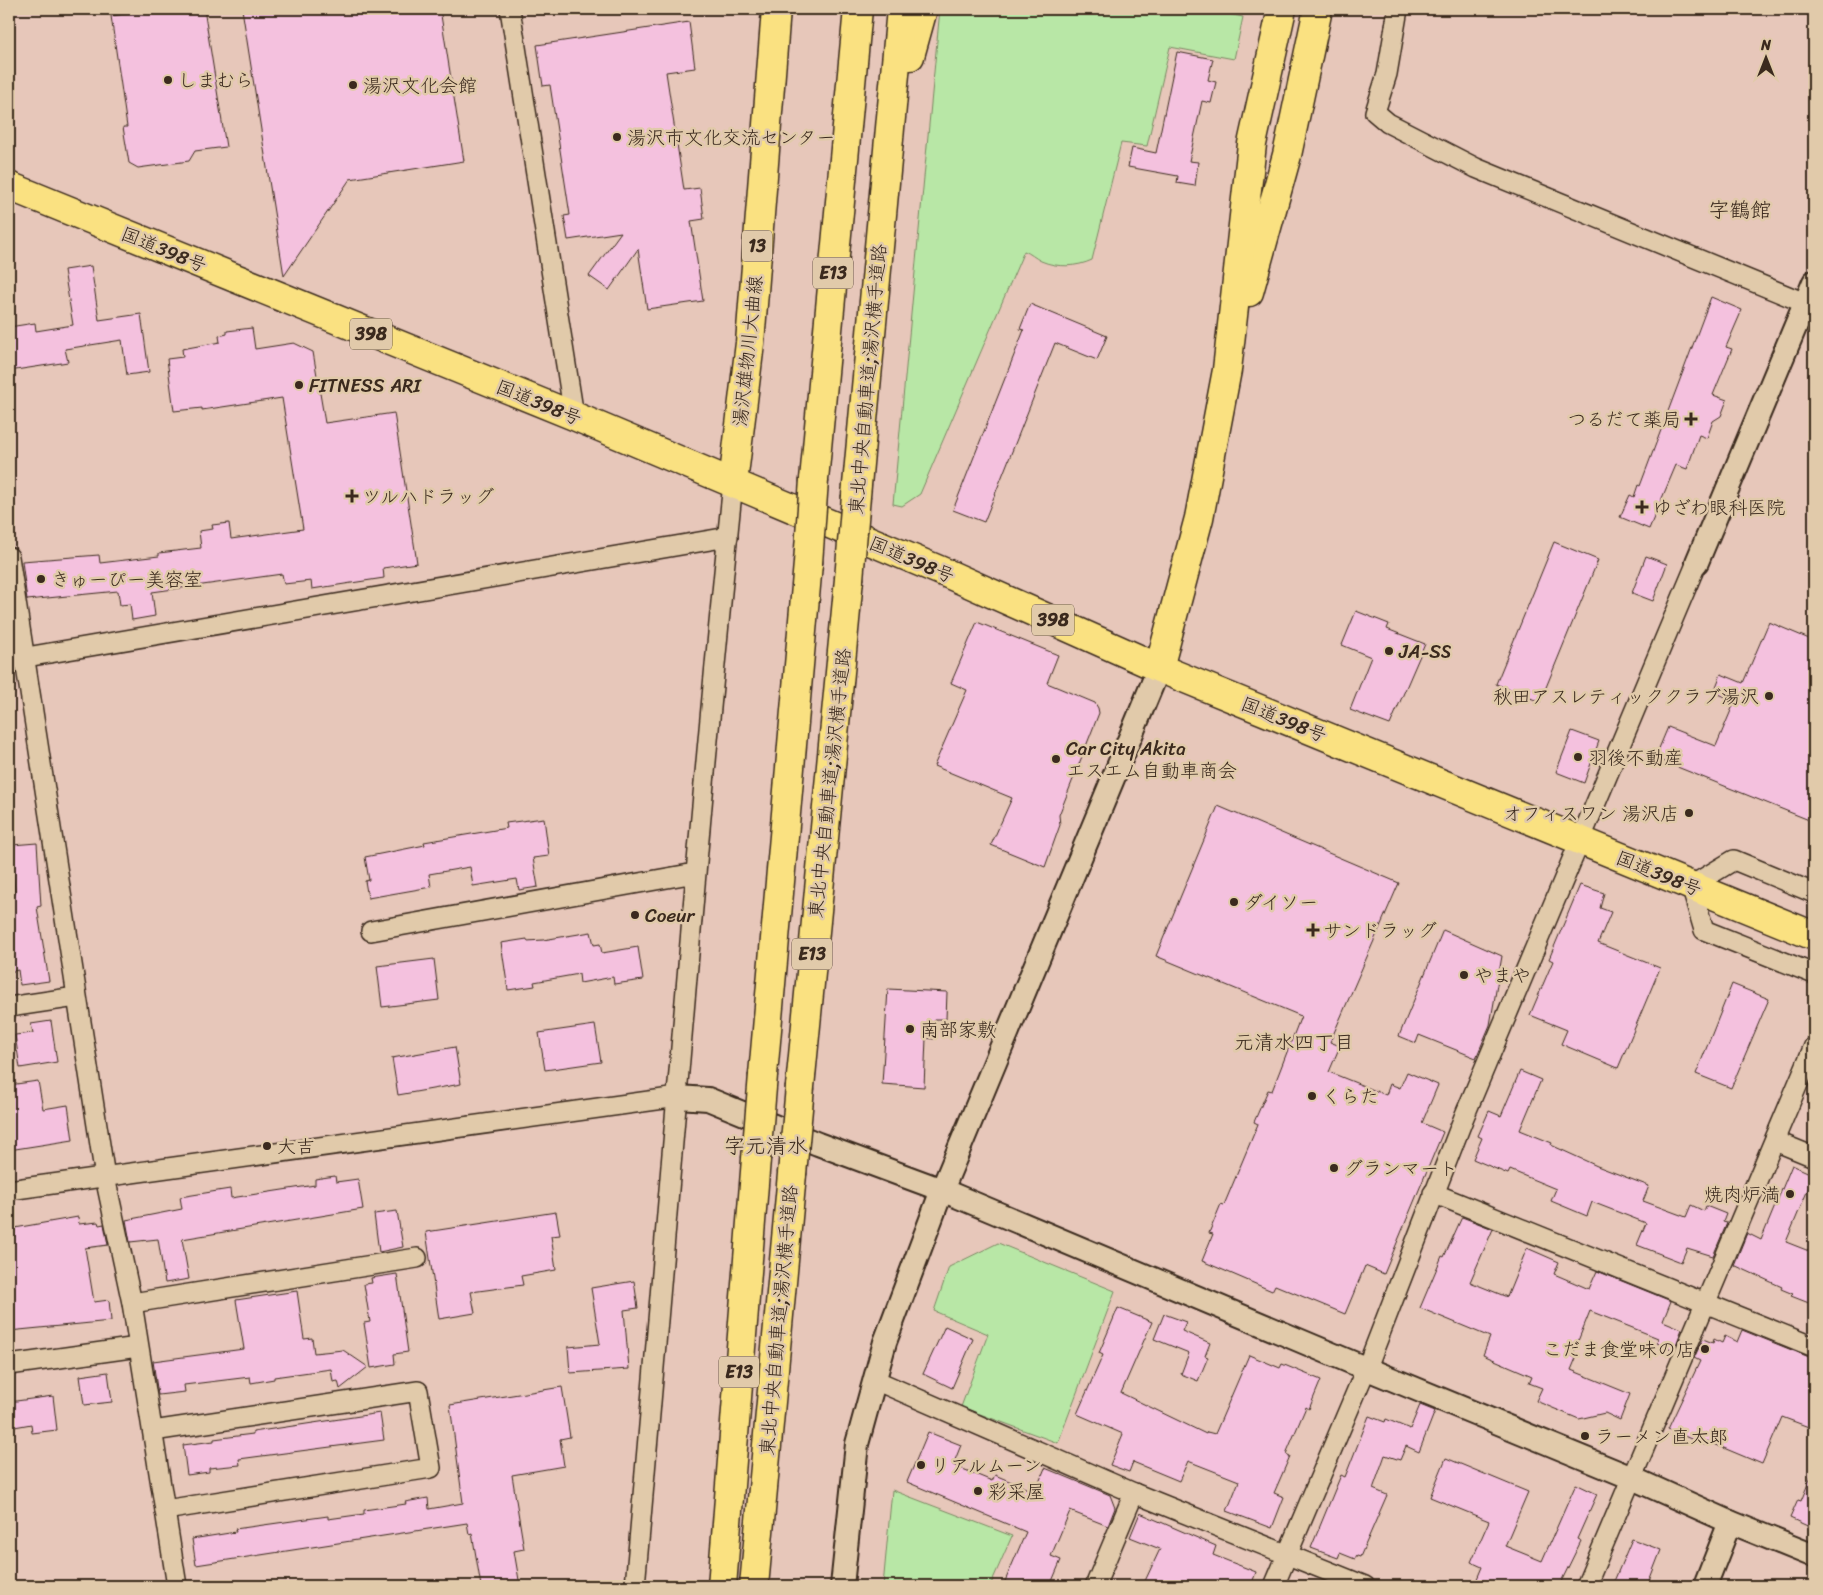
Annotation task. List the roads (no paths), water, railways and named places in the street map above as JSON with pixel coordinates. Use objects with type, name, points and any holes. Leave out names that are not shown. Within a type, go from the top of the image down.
[{"type":"main road","name":"湯沢雄物川大曲線","points":[[733,483],[750,343],[776,9]]},
{"type":"main road","points":[[852,9],[853,65]]},
{"type":"main road","name":"東北中央自動車道;湯沢横手道路","points":[[722,1586],[756,1159],[814,480],[858,9]]},
{"type":"main road","name":"東北中央自動車道;湯沢横手道路","points":[[754,1586],[901,9]]},
{"type":"main road","points":[[891,126],[923,9]]},
{"type":"main road","points":[[1159,668],[1199,518],[1227,370],[1252,144],[1282,9]]},
{"type":"main road","points":[[1227,370],[1287,155],[1318,9]]},
{"type":"main road","name":"国道398号","points":[[9,186],[574,416],[946,573],[1159,668],[1814,936]]},
{"type":"street","points":[[510,9],[574,416]]},
{"type":"street","points":[[1398,9],[1387,74],[1375,112],[1388,123],[1476,168],[1805,303]]},
{"type":"street","points":[[1274,1586],[1365,1368],[1433,1193],[1814,282]]},
{"type":"street","points":[[636,1586],[678,1097],[695,873],[733,483]]},
{"type":"street","points":[[17,659],[728,537]]},
{"type":"street","points":[[9,557],[17,659],[76,997],[105,1177],[132,1304],[176,1586]]},
{"type":"street","points":[[842,1586],[857,1444],[885,1342],[942,1190],[1159,668]]},
{"type":"street","points":[[1814,893],[1734,860],[1691,886],[1704,930],[1814,974]]},
{"type":"street","points":[[372,931],[695,873]]},
{"type":"street","points":[[9,1007],[76,997]]},
{"type":"street","points":[[1586,1586],[1814,1046]]},
{"type":"street","points":[[9,1190],[678,1097],[708,1099],[818,1144],[942,1190],[1814,1556]]},
{"type":"street","points":[[1775,1141],[1814,1157]]},
{"type":"street","points":[[1433,1193],[1707,1302],[1814,1347]]},
{"type":"street","points":[[132,1304],[417,1258]]},
{"type":"street","points":[[9,1365],[138,1348]]},
{"type":"street","points":[[874,1380],[1134,1493],[1365,1586]]},
{"type":"street","points":[[153,1430],[418,1391],[431,1468],[165,1510]]},
{"type":"street","points":[[1095,1586],[1134,1493]]},
{"type":"street","points":[[1705,1586],[1730,1522]]},
{"type":"place","name":"しまむら","points":[[168,80]]},
{"type":"place","name":"湯沢文化会館","points":[[353,85]]},
{"type":"place","name":"湯沢市文化交流センター","points":[[617,137]]},
{"type":"place","name":"FITNESS ARI","points":[[299,385]]},
{"type":"place","name":"つるだて薬局","points":[[1691,419]]},
{"type":"place","name":"ツルハドラッグ","points":[[352,496]]},
{"type":"place","name":"ゆざわ眼科医院","points":[[1642,507]]},
{"type":"place","name":"きゅーぴー美容室","points":[[41,579]]},
{"type":"place","name":"JA-SS","points":[[1389,651]]},
{"type":"place","name":"秋田アスレティッククラブ湯沢","points":[[1769,696]]},
{"type":"place","name":"羽後不動産","points":[[1578,757]]},
{"type":"place","name":"Car City Akita エスエム自動車商会","points":[[1056,759]]},
{"type":"place","name":"オフィスワン 湯沢店","points":[[1689,813]]},
{"type":"place","name":"ダイソー","points":[[1234,902]]},
{"type":"place","name":"Coeur","points":[[635,915]]},
{"type":"place","name":"サンドラッグ","points":[[1313,930]]},
{"type":"place","name":"やまや","points":[[1464,975]]},
{"type":"place","name":"南部家敷","points":[[910,1029]]},
{"type":"place","name":"くらた","points":[[1312,1096]]},
{"type":"place","name":"大吉","points":[[267,1146]]},
{"type":"place","name":"グランマート","points":[[1334,1168]]},
{"type":"place","name":"焼肉炉満","points":[[1790,1194]]},
{"type":"place","name":"こだま食堂味の店","points":[[1705,1349]]},
{"type":"place","name":"ラーメン直太郎","points":[[1585,1436]]},
{"type":"place","name":"リアルムーン","points":[[921,1465]]},
{"type":"place","name":"彩采屋","points":[[978,1491]]},
{"type":"district","name":"字鶴館","points":[[1740,210]]},
{"type":"district","name":"元清水四丁目","points":[[1294,1042]]},
{"type":"district","name":"字元清水","points":[[766,1146]]}]
